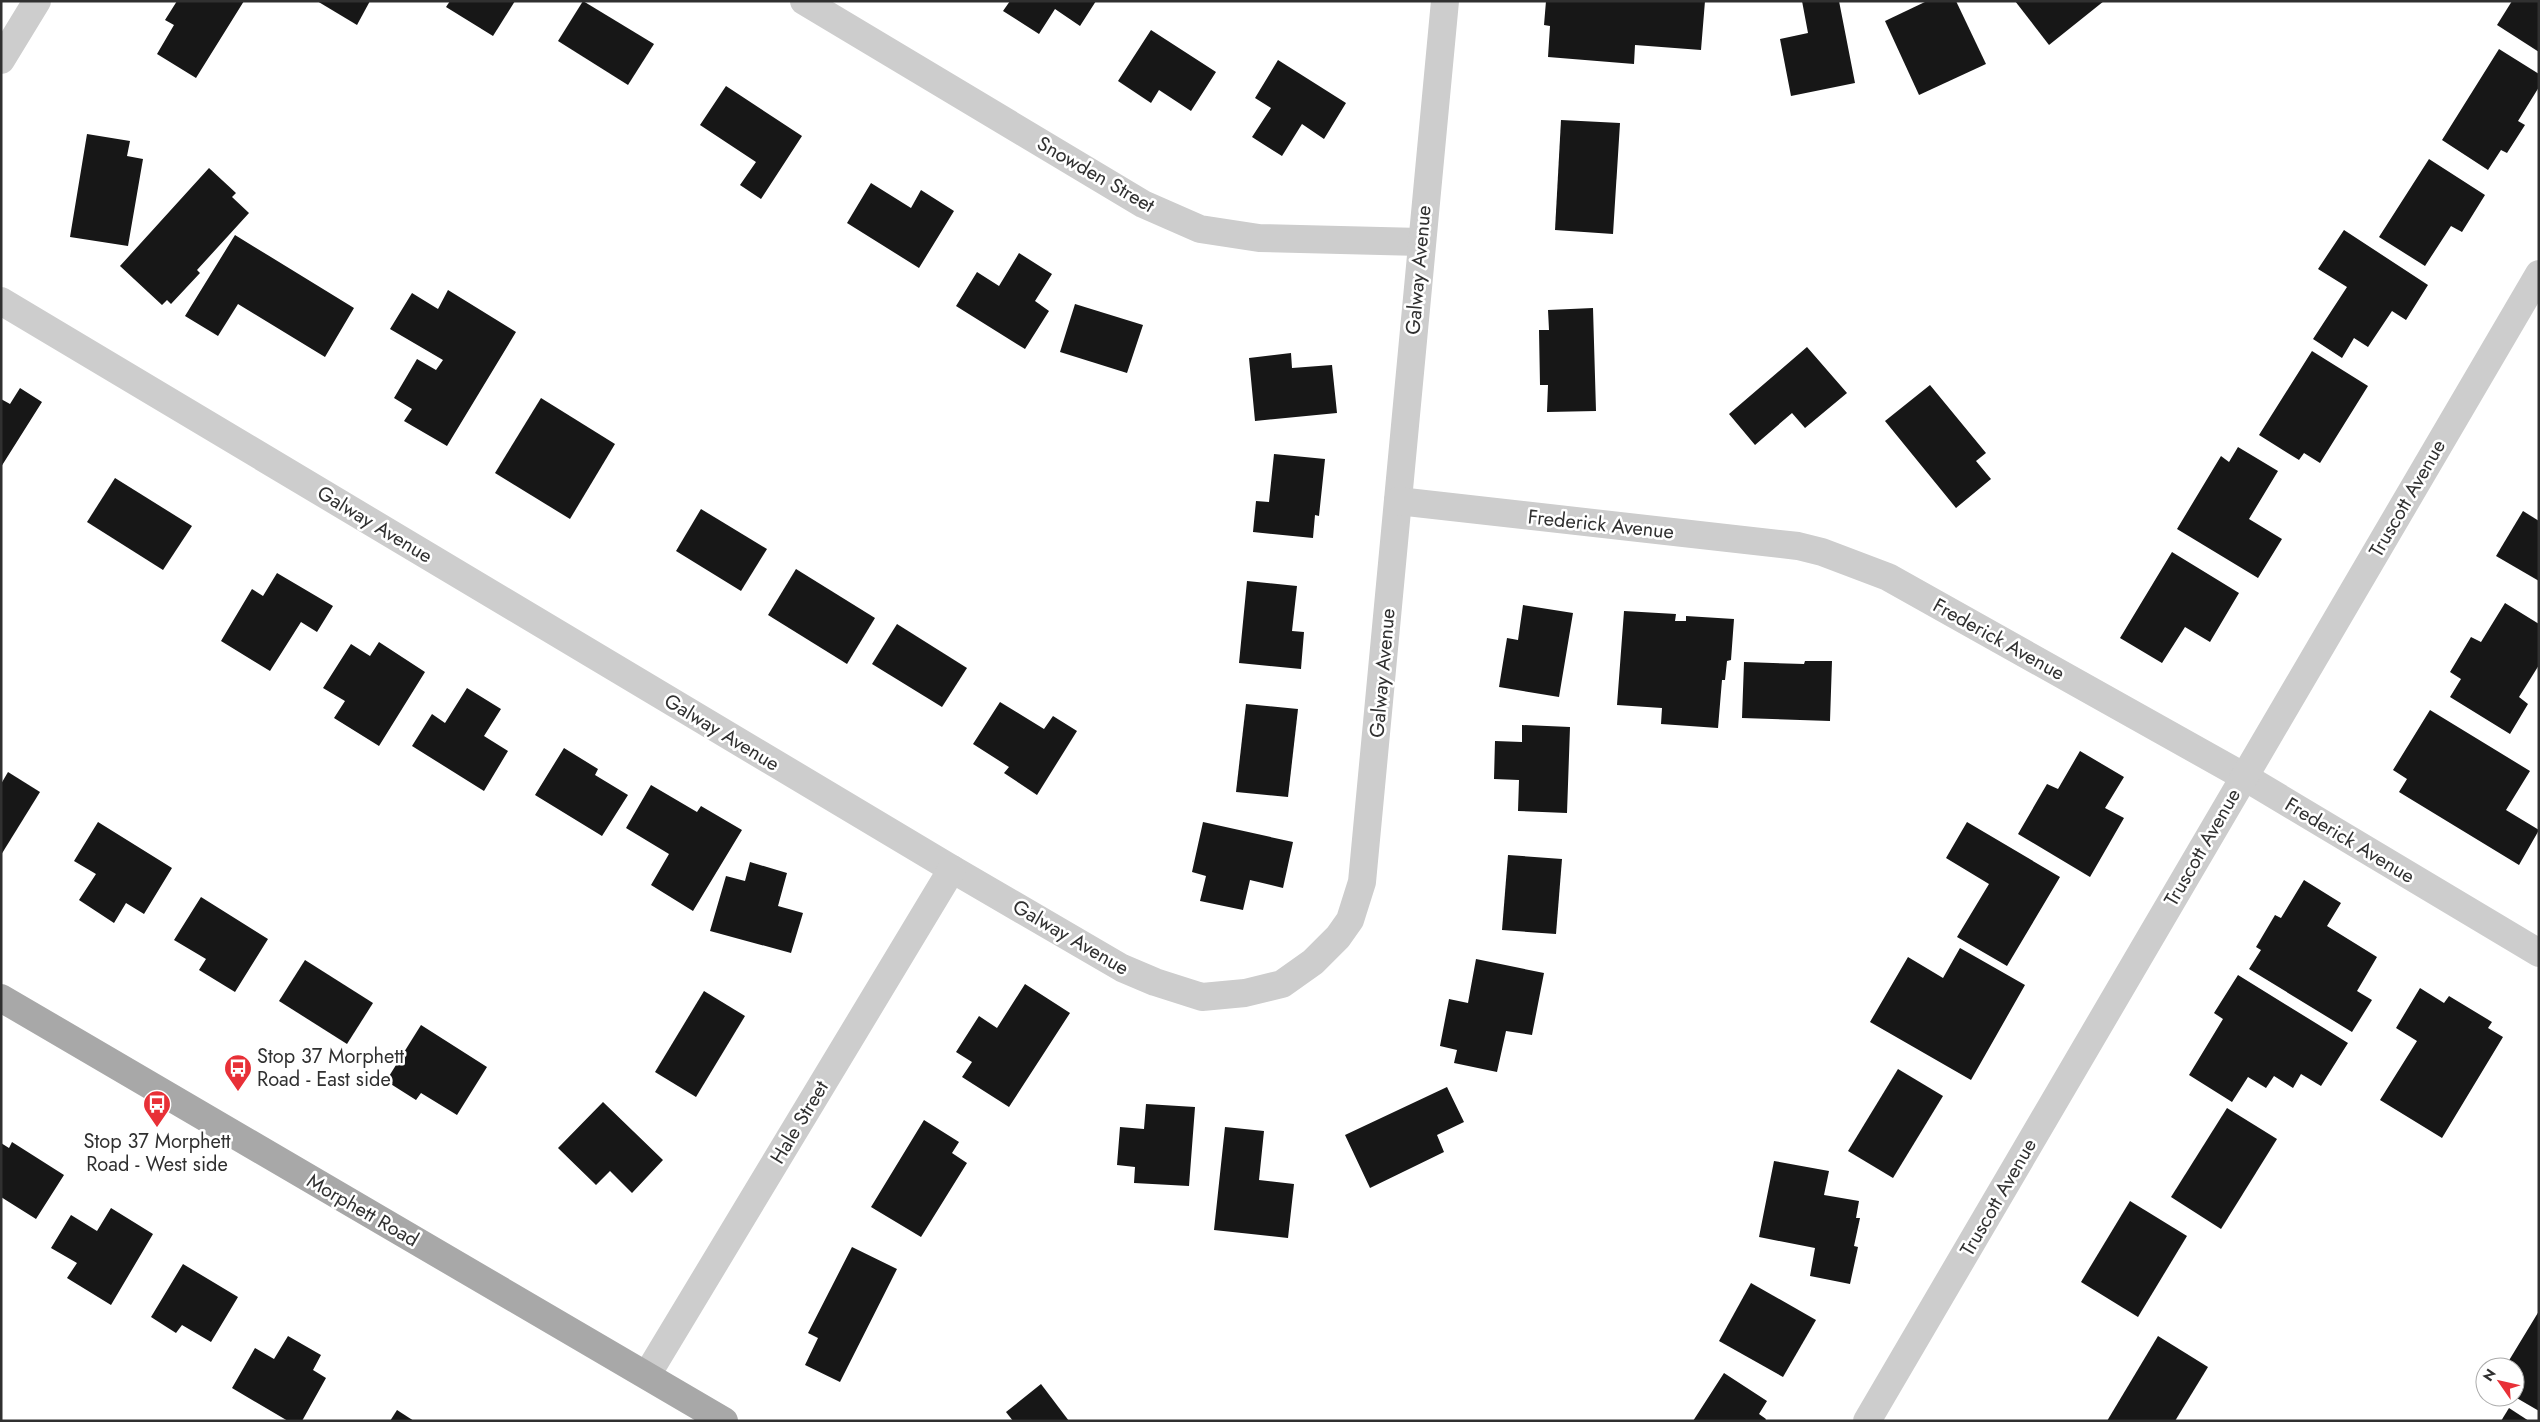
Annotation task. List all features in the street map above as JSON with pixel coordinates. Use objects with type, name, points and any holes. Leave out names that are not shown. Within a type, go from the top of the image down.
[{"type":"main road","name":"Morphett Road","points":[[1,998],[724,1421]]},
{"type":"street","points":[[1,60],[37,1]]},
{"type":"street","name":"Snowden Street","points":[[804,1],[1143,204],[1200,229],[1260,238],[1421,242]]},
{"type":"street","name":"Galway Avenue","points":[[1,301],[952,869],[1122,968],[1194,995],[1224,997],[1282,984],[1328,950],[1350,920],[1362,882],[1444,1]]},
{"type":"street","name":"Truscott Avenue","points":[[1867,1421],[2539,274]]},
{"type":"street","name":"Frederick Avenue","points":[[1398,501],[1798,546],[1822,552],[1888,577],[2244,776],[2539,953]]},
{"type":"street","name":"Hale Street","points":[[647,1376],[952,869]]},
{"type":"building","points":[[177,1],[244,1],[196,78],[157,54],[174,25],[165,20]]},
{"type":"building","points":[[317,1],[370,1],[357,25]]},
{"type":"building","points":[[450,1],[515,1],[493,36],[446,7]]},
{"type":"building","points":[[583,1],[654,44],[628,85],[558,41]]},
{"type":"building","points":[[1010,1],[1096,1],[1080,26],[1055,9],[1039,34],[1003,11]]},
{"type":"building","points":[[1546,1],[1705,1],[1701,50],[1635,45],[1634,64],[1548,57],[1550,26],[1544,25]]},
{"type":"building","points":[[1802,1],[1839,1],[1855,83],[1791,96],[1780,39],[1808,33]]},
{"type":"building","points":[[1927,1],[1956,1],[1986,64],[1919,95],[1885,21]]},
{"type":"building","points":[[2015,1],[2104,1],[2049,45]]},
{"type":"building","points":[[2512,1],[2539,1],[2539,52],[2497,25]]},
{"type":"building","points":[[1151,30],[1216,72],[1191,111],[1159,90],[1151,103],[1118,81]]},
{"type":"building","points":[[2499,49],[2539,74],[2539,87],[2518,121],[2525,125],[2507,153],[2501,150],[2488,170],[2442,140]]},
{"type":"building","points":[[1278,60],[1346,103],[1324,139],[1302,124],[1282,156],[1252,137],[1271,108],[1255,98]]},
{"type":"building","points":[[726,86],[802,136],[761,199],[740,185],[756,162],[700,125]]},
{"type":"building","points":[[1561,120],[1620,123],[1613,234],[1555,230]]},
{"type":"building","points":[[87,134],[130,141],[127,156],[143,159],[128,246],[70,237]]},
{"type":"building","points":[[2429,159],[2485,195],[2462,232],[2451,226],[2425,266],[2379,237]]},
{"type":"building","points":[[209,168],[236,193],[232,197],[249,213],[197,270],[200,273],[171,304],[167,300],[162,305],[120,266]]},
{"type":"building","points":[[871,183],[911,208],[921,190],[954,211],[919,268],[847,223]]},
{"type":"building","points":[[2344,230],[2428,285],[2406,320],[2392,311],[2368,347],[2354,338],[2342,358],[2313,339],[2347,287],[2318,269]]},
{"type":"building","points":[[235,235],[354,308],[325,357],[238,304],[218,336],[185,316]]},
{"type":"building","points":[[1019,253],[1052,274],[1035,301],[1049,311],[1025,349],[956,306],[977,272],[999,286]]},
{"type":"building","points":[[448,290],[516,332],[447,446],[404,421],[412,409],[394,398],[417,359],[436,370],[443,360],[390,329],[412,293],[438,309]]},
{"type":"building","points":[[1075,304],[1143,325],[1127,373],[1060,352]]},
{"type":"building","points":[[1593,308],[1596,411],[1547,412],[1548,385],[1540,385],[1539,330],[1549,330],[1548,310]]},
{"type":"building","points":[[1807,347],[1847,393],[1805,428],[1792,413],[1755,445],[1729,414]]},
{"type":"building","points":[[2312,351],[2368,386],[2320,463],[2304,453],[2299,460],[2259,435]]},
{"type":"building","points":[[1291,353],[1292,368],[1332,365],[1337,413],[1255,421],[1249,358]]},
{"type":"building","points":[[1930,385],[1986,453],[1976,461],[1991,479],[1956,508],[1885,421]]},
{"type":"building","points":[[20,388],[42,402],[1,467],[1,399],[10,404]]},
{"type":"building","points":[[541,398],[615,444],[570,519],[495,473]]},
{"type":"building","points":[[2238,447],[2278,471],[2249,519],[2282,539],[2258,578],[2177,529],[2221,456],[2229,462]]},
{"type":"building","points":[[1274,454],[1325,459],[1319,516],[1315,515],[1313,538],[1253,532],[1256,501],[1269,502]]},
{"type":"building","points":[[115,478],[192,526],[163,570],[87,522]]},
{"type":"building","points":[[701,509],[767,549],[741,591],[676,551]]},
{"type":"building","points":[[2523,511],[2539,521],[2539,581],[2496,556]]},
{"type":"building","points":[[2172,552],[2239,593],[2210,642],[2185,627],[2162,663],[2120,638]]},
{"type":"building","points":[[796,569],[875,618],[847,664],[768,615]]},
{"type":"building","points":[[277,573],[333,606],[317,632],[301,622],[270,671],[221,641],[252,589],[263,596]]},
{"type":"building","points":[[1247,581],[1297,586],[1292,631],[1304,632],[1301,669],[1239,663]]},
{"type":"building","points":[[2505,603],[2539,624],[2539,665],[2519,697],[2528,704],[2510,734],[2450,697],[2461,679],[2450,672],[2471,637],[2481,642]]},
{"type":"building","points":[[1523,605],[1573,613],[1559,697],[1499,687],[1507,638],[1518,640]]},
{"type":"building","points":[[1624,611],[1676,614],[1675,621],[1686,621],[1686,616],[1734,619],[1731,660],[1727,661],[1725,680],[1722,680],[1718,728],[1661,724],[1662,708],[1617,705]]},
{"type":"building","points":[[897,624],[967,668],[942,707],[872,664]]},
{"type":"building","points":[[379,642],[425,672],[379,746],[334,718],[345,701],[323,688],[351,644],[370,656]]},
{"type":"building","points":[[1805,661],[1832,661],[1830,721],[1742,718],[1744,662],[1804,664]]},
{"type":"building","points":[[467,688],[501,709],[484,736],[508,751],[484,791],[412,746],[432,714],[445,723]]},
{"type":"building","points":[[1000,702],[1044,729],[1053,716],[1077,731],[1037,795],[1004,773],[1009,767],[973,744]]},
{"type":"building","points":[[1246,704],[1298,709],[1288,797],[1236,792]]},
{"type":"building","points":[[2430,710],[2530,771],[2506,810],[2539,830],[2519,865],[2399,792],[2407,779],[2393,770]]},
{"type":"building","points":[[1522,725],[1570,727],[1567,813],[1518,811],[1519,780],[1494,779],[1495,741],[1522,742]]},
{"type":"building","points":[[564,748],[598,769],[595,775],[628,795],[602,836],[535,795]]},
{"type":"building","points":[[2080,751],[2124,777],[2105,808],[2124,818],[2090,877],[2018,834],[2047,784],[2058,789]]},
{"type":"building","points":[[8,772],[40,792],[1,855],[1,784]]},
{"type":"building","points":[[651,785],[697,812],[701,806],[742,830],[693,911],[651,885],[669,854],[626,828]]},
{"type":"building","points":[[98,822],[172,868],[144,914],[126,903],[114,923],[79,900],[96,874],[74,861]]},
{"type":"building","points":[[1203,822],[1293,842],[1283,888],[1250,880],[1243,910],[1200,901],[1206,876],[1192,872]]},
{"type":"building","points":[[1967,822],[2060,877],[2007,966],[1957,937],[1989,884],[1946,858]]},
{"type":"building","points":[[1508,855],[1562,859],[1556,934],[1502,930]]},
{"type":"building","points":[[750,862],[787,873],[778,906],[803,913],[791,953],[710,931],[726,876],[745,881]]},
{"type":"building","points":[[2304,880],[2341,903],[2327,926],[2377,957],[2357,991],[2372,1000],[2352,1032],[2249,969],[2261,950],[2256,947],[2275,915],[2281,918]]},
{"type":"building","points":[[201,897],[268,939],[235,992],[199,970],[206,959],[174,940]]},
{"type":"building","points":[[1960,948],[2025,985],[1971,1080],[1870,1022],[1908,957],[1943,978]]},
{"type":"building","points":[[1476,959],[1544,973],[1532,1035],[1506,1031],[1497,1072],[1454,1063],[1457,1050],[1440,1046],[1449,999],[1468,1003]]},
{"type":"building","points":[[305,960],[373,1003],[347,1044],[279,1001]]},
{"type":"building","points":[[2238,975],[2348,1043],[2321,1086],[2301,1074],[2293,1088],[2274,1076],[2266,1088],[2248,1077],[2232,1102],[2189,1075],[2223,1019],[2214,1013]]},
{"type":"building","points":[[1025,984],[1070,1013],[1009,1107],[962,1077],[972,1062],[956,1052],[979,1016],[997,1028]]},
{"type":"building","points":[[2420,988],[2444,1003],[2449,996],[2492,1022],[2488,1028],[2503,1037],[2442,1138],[2380,1100],[2417,1041],[2396,1028]]},
{"type":"building","points":[[704,991],[745,1016],[696,1097],[655,1072]]},
{"type":"building","points":[[421,1025],[487,1067],[457,1115],[421,1093],[416,1100],[386,1081]]},
{"type":"building","points":[[1898,1069],[1943,1096],[1893,1178],[1848,1151]]},
{"type":"building","points":[[1447,1087],[1464,1122],[1437,1135],[1444,1152],[1370,1188],[1345,1135]]},
{"type":"building","points":[[603,1102],[663,1160],[632,1193],[610,1171],[596,1185],[558,1148]]},
{"type":"building","points":[[1146,1104],[1195,1107],[1189,1186],[1134,1183],[1135,1167],[1117,1165],[1120,1127],[1144,1129]]},
{"type":"building","points":[[2227,1108],[2277,1139],[2221,1229],[2171,1197]]},
{"type":"building","points":[[924,1120],[959,1142],[952,1153],[967,1163],[921,1237],[871,1207]]},
{"type":"building","points":[[1225,1127],[1264,1131],[1259,1180],[1294,1184],[1288,1238],[1214,1230]]},
{"type":"building","points":[[12,1142],[64,1175],[36,1219],[1,1197],[1,1143],[9,1148]]},
{"type":"building","points":[[1774,1161],[1829,1171],[1824,1195],[1859,1201],[1856,1218],[1860,1218],[1854,1246],[1858,1247],[1850,1284],[1810,1276],[1815,1248],[1759,1237]]},
{"type":"building","points":[[2130,1201],[2187,1236],[2138,1317],[2081,1282]]},
{"type":"building","points":[[111,1208],[153,1234],[111,1305],[67,1278],[77,1263],[51,1248],[71,1215],[97,1231]]},
{"type":"building","points":[[852,1247],[897,1269],[840,1382],[805,1365],[818,1338],[808,1333]]},
{"type":"building","points":[[183,1264],[238,1297],[211,1342],[182,1325],[176,1333],[151,1317]]},
{"type":"building","points":[[1751,1283],[1816,1320],[1783,1377],[1719,1341]]},
{"type":"building","points":[[2539,1311],[2539,1411],[2525,1403],[2525,1357],[2511,1357]]},
{"type":"building","points":[[288,1336],[321,1355],[313,1370],[326,1378],[302,1421],[288,1421],[232,1388],[255,1348],[274,1359]]},
{"type":"building","points":[[2158,1336],[2208,1367],[2175,1421],[2107,1421]]},
{"type":"building","points":[[1724,1373],[1767,1401],[1759,1414],[1766,1419],[1765,1421],[1693,1421]]},
{"type":"building","points":[[1041,1384],[1069,1421],[1013,1421],[1006,1412]]},
{"type":"building","points":[[2509,1408],[2529,1421],[2501,1421]]},
{"type":"building","points":[[397,1410],[414,1421],[390,1421]]},
{"type":"place","name":"Stop 37 Morphett Road - East side","points":[[238,1092]]},
{"type":"place","name":"Stop 37 Morphett Road - West side","points":[[157,1128]]}]
